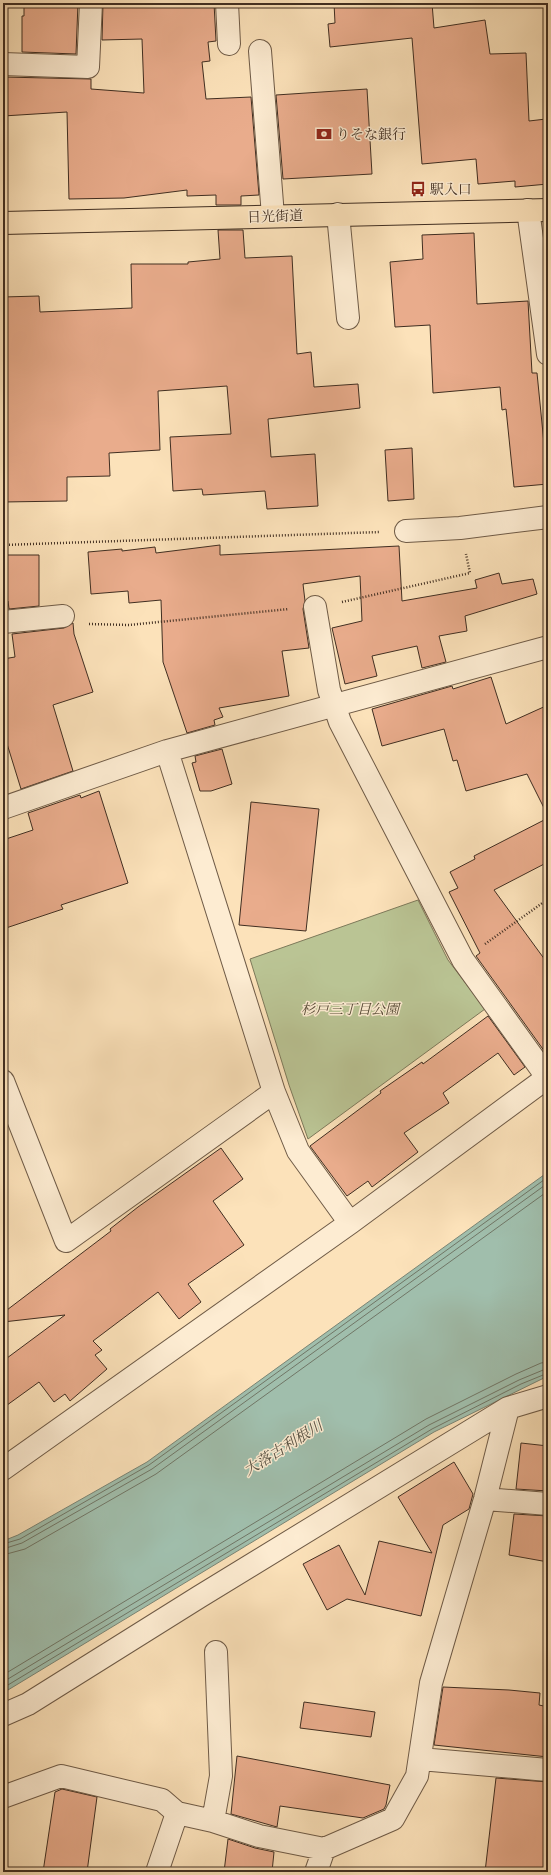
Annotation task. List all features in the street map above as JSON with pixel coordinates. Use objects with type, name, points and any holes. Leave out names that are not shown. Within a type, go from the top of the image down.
[{"type":"main road","name":"日光街道","points":[[3,223],[538,210]]},
{"type":"street","points":[[3,64],[88,67],[91,3]]},
{"type":"street","points":[[227,3],[228,44]]},
{"type":"street","points":[[260,52],[273,216]]},
{"type":"street","points":[[538,210],[548,354]]},
{"type":"street","points":[[338,214],[348,318]]},
{"type":"street","points":[[406,532],[460,528],[548,517]]},
{"type":"street","points":[[3,1469],[350,1223],[548,1077],[463,960],[333,704],[315,607]]},
{"type":"street","points":[[3,622],[63,616]]},
{"type":"street","points":[[3,807],[167,751],[333,704],[548,647]]},
{"type":"street","points":[[167,751],[274,1092],[298,1151],[350,1223]]},
{"type":"street","points":[[3,1081],[66,1241],[274,1092]]},
{"type":"street","points":[[3,1715],[28,1704],[199,1597],[508,1408],[548,1396]]},
{"type":"street","points":[[3,1796],[61,1776],[162,1800],[177,1813],[213,1821],[259,1836],[324,1849],[393,1819],[417,1776],[431,1683],[485,1498],[508,1408]]},
{"type":"street","points":[[485,1498],[548,1504]]},
{"type":"street","points":[[213,1821],[221,1776],[216,1652]]},
{"type":"street","points":[[420,1759],[548,1770]]},
{"type":"street","points":[[157,1872],[177,1813]]},
{"type":"street","points":[[316,1872],[324,1849]]},
{"type":"path","points":[[3,546],[406,532]]},
{"type":"path","points":[[463,960],[548,899]]},
{"type":"green space","name":"杉戸三丁目公園","points":[[418,900],[448,960],[485,1009],[308,1139],[289,1085],[250,959]]},
{"type":"water","name":"大落古利根川","points":[[548,1172],[548,1376],[434,1432],[3,1693],[3,1541],[18,1535],[147,1462]]},
{"type":"building","points":[[24,3],[78,3],[76,54],[22,52],[22,16],[24,16]]},
{"type":"building","points":[[103,3],[134,3],[134,6],[214,3],[216,41],[208,42],[210,61],[202,62],[206,99],[251,97],[259,195],[241,196],[241,205],[216,205],[216,195],[187,196],[187,190],[124,198],[69,199],[67,112],[3,116],[3,77],[91,79],[91,89],[144,93],[142,39],[102,40]]},
{"type":"building","points":[[334,3],[432,3],[434,28],[485,20],[490,54],[526,53],[529,121],[546,119],[548,140],[548,184],[515,187],[515,181],[478,184],[476,159],[422,164],[412,38],[330,47],[328,24],[335,23]]},
{"type":"building","name":"りそな銀行","points":[[367,89],[372,174],[283,179],[276,95]]},
{"type":"building","points":[[218,230],[243,230],[245,258],[292,256],[297,354],[311,352],[314,387],[358,384],[360,408],[268,419],[271,457],[315,454],[318,506],[267,509],[265,491],[203,495],[202,489],[173,491],[170,437],[231,434],[227,386],[158,391],[160,450],[109,453],[110,476],[67,477],[67,501],[3,502],[3,297],[39,296],[40,312],[132,308],[131,264],[188,264],[188,262],[220,259]]},
{"type":"building","points":[[474,233],[477,304],[528,301],[532,373],[537,373],[548,484],[514,487],[506,409],[502,410],[500,387],[433,393],[430,325],[395,327],[390,262],[423,259],[422,235]]},
{"type":"building","points":[[412,448],[414,499],[388,501],[385,450]]},
{"type":"building","points":[[220,545],[220,555],[399,546],[402,601],[477,588],[475,580],[499,573],[502,584],[533,579],[537,594],[465,616],[467,631],[439,636],[446,662],[422,668],[417,646],[372,656],[377,676],[345,684],[332,628],[362,621],[360,576],[303,584],[305,601],[303,609],[309,648],[282,651],[289,696],[219,708],[223,717],[214,720],[215,725],[187,733],[163,662],[161,600],[129,603],[128,591],[91,594],[88,552],[122,549],[122,551],[155,547],[156,553]]},
{"type":"building","points":[[3,555],[39,555],[39,606],[9,609],[8,601],[3,601]]},
{"type":"building","points":[[73,623],[74,634],[93,692],[53,705],[73,771],[21,789],[4,734],[3,659],[15,657],[12,634],[64,628]]},
{"type":"building","points":[[491,677],[506,724],[548,705],[548,816],[527,774],[466,791],[457,760],[453,761],[444,729],[382,746],[372,709],[452,686],[453,689]]},
{"type":"building","points":[[222,749],[232,784],[211,791],[200,791],[192,763],[196,762],[195,756]]},
{"type":"building","points":[[99,791],[128,883],[61,905],[63,909],[3,929],[3,840],[33,830],[28,813],[80,795],[81,798]]},
{"type":"building","points":[[251,802],[319,809],[306,931],[239,925]]},
{"type":"building","points":[[548,818],[548,862],[494,890],[548,964],[548,1050],[545,1052],[476,956],[480,953],[449,892],[458,888],[450,872],[475,859],[474,856]]},
{"type":"building","points":[[488,1016],[525,1067],[514,1075],[498,1053],[443,1093],[449,1103],[404,1133],[418,1152],[372,1187],[368,1181],[347,1196],[310,1146],[381,1093],[380,1091],[422,1062],[423,1064]]},
{"type":"building","points":[[221,1148],[243,1179],[213,1201],[244,1245],[188,1284],[201,1302],[179,1319],[158,1292],[93,1341],[102,1350],[95,1355],[107,1369],[70,1401],[65,1394],[54,1402],[39,1382],[3,1408],[3,1361],[65,1315],[3,1322],[3,1313],[111,1231],[110,1229],[138,1207]]},
{"type":"building","points":[[521,1443],[548,1446],[548,1491],[516,1489]]},
{"type":"building","points":[[454,1462],[473,1494],[469,1509],[443,1525],[421,1616],[347,1599],[327,1610],[303,1564],[339,1545],[365,1595],[379,1541],[432,1553],[398,1497]]},
{"type":"building","points":[[514,1514],[548,1516],[548,1562],[509,1555]]},
{"type":"building","points":[[443,1687],[540,1693],[539,1705],[548,1707],[548,1757],[434,1745]]},
{"type":"building","points":[[304,1702],[375,1712],[371,1737],[300,1728]]},
{"type":"building","points":[[237,1756],[390,1785],[386,1805],[384,1809],[363,1818],[280,1806],[277,1827],[231,1814]]},
{"type":"building","points":[[496,1778],[548,1782],[548,1872],[485,1872]]},
{"type":"building","points":[[62,1789],[97,1797],[87,1872],[43,1872],[55,1792]]},
{"type":"building","points":[[228,1839],[255,1848],[274,1852],[272,1872],[224,1872]]},
{"type":"place","name":"りそな銀行","points":[[324,134]]},
{"type":"place","name":"駅入口","points":[[418,189]]}]
